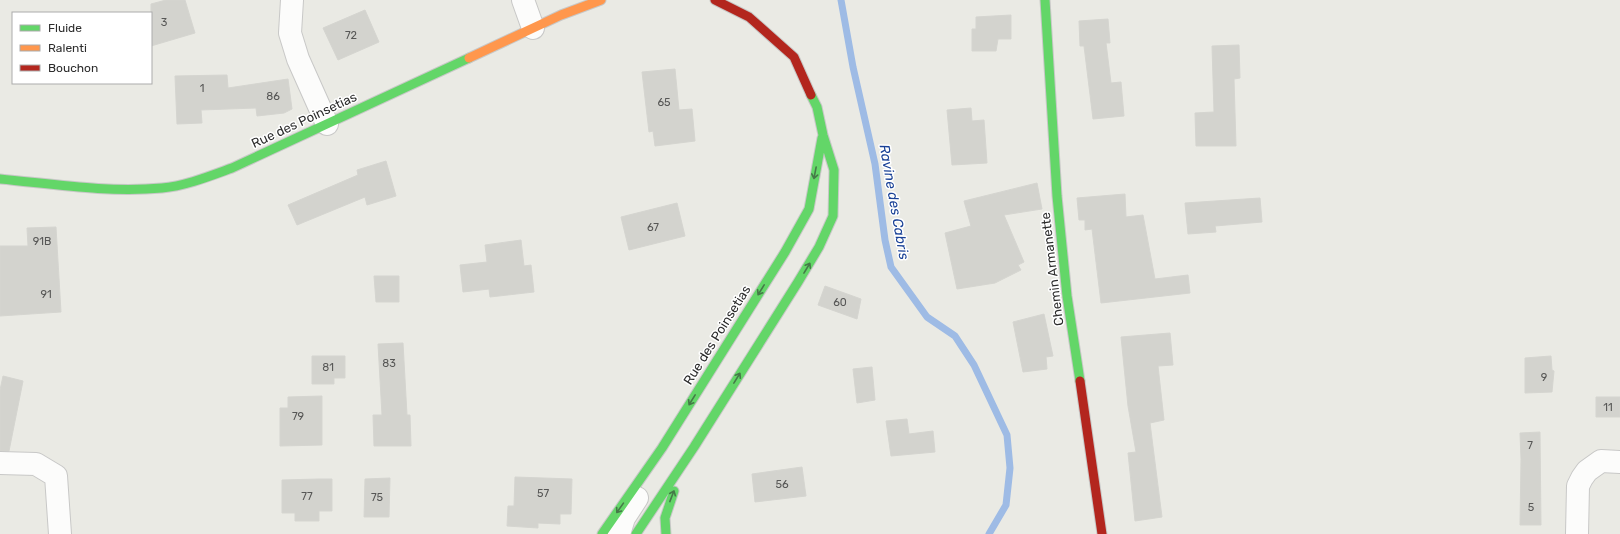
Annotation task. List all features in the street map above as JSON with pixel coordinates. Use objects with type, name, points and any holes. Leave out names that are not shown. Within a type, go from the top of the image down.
[{"type":"main road","name":"Rue des Poinsetias","points":[[0,179],[121,190],[163,188],[201,179],[232,168],[561,15],[601,0]]},
{"type":"main road","name":"Rue des Poinsetias","points":[[636,534],[694,446],[819,247],[833,216],[834,170],[823,135],[817,107],[794,57],[749,17],[715,0]]},
{"type":"main road","name":"Chemin Armanette","points":[[1045,0],[1056,196],[1067,296],[1102,534]]},
{"type":"main road","name":"Rue des Poinsetias","points":[[602,534],[662,448],[785,252],[809,209],[823,135]]},
{"type":"main road","points":[[666,534],[665,518],[673,494],[694,446]]},
{"type":"street","points":[[292,0],[290,33],[298,59],[327,124]]},
{"type":"street","points":[[523,0],[533,28]]},
{"type":"street","points":[[619,534],[624,518],[654,472],[660,460],[662,448]]},
{"type":"street","points":[[1577,534],[1578,486],[1582,478],[1587,471],[1600,461],[1620,462]]},
{"type":"street","points":[[0,463],[36,464],[56,476],[60,534]]},
{"type":"building","points":[[166,0],[185,0],[195,33],[152,46],[151,4]]},
{"type":"building","points":[[365,10],[379,42],[338,60],[323,28]]},
{"type":"building","points":[[1011,15],[1011,39],[998,39],[996,51],[972,51],[972,29],[976,29],[976,17]]},
{"type":"building","points":[[1108,19],[1110,43],[1106,43],[1111,83],[1121,82],[1124,116],[1093,119],[1084,46],[1080,46],[1079,21]]},
{"type":"building","points":[[1239,45],[1240,78],[1234,79],[1236,146],[1196,146],[1195,113],[1214,112],[1212,46]]},
{"type":"building","points":[[675,69],[679,110],[692,109],[695,141],[655,146],[653,131],[649,132],[642,72]]},
{"type":"building","points":[[227,75],[228,88],[288,79],[292,109],[284,113],[257,116],[256,108],[201,110],[202,123],[177,124],[175,76]]},
{"type":"building","points":[[971,108],[972,121],[984,120],[987,163],[952,165],[947,110]]},
{"type":"building","points":[[386,161],[396,196],[367,205],[365,197],[297,225],[288,205],[358,175],[357,170]]},
{"type":"building","points":[[1037,183],[1042,209],[1004,215],[1024,262],[1018,265],[1021,270],[995,283],[957,289],[945,233],[971,226],[964,201]]},
{"type":"building","points":[[1125,194],[1126,217],[1143,215],[1155,279],[1188,275],[1190,293],[1101,303],[1092,229],[1085,230],[1085,220],[1079,220],[1077,198]]},
{"type":"building","points":[[1260,198],[1262,222],[1215,226],[1216,232],[1188,234],[1185,203]]},
{"type":"building","points":[[677,203],[685,236],[629,250],[621,217]]},
{"type":"building","points":[[56,227],[61,312],[0,316],[0,246],[28,246],[27,228]]},
{"type":"building","points":[[521,240],[524,266],[531,265],[534,292],[490,297],[489,289],[463,292],[460,265],[487,262],[485,245]]},
{"type":"building","points":[[374,276],[399,276],[399,302],[376,302]]},
{"type":"building","points":[[825,286],[861,299],[857,319],[818,305]]},
{"type":"building","points":[[1044,314],[1053,356],[1046,357],[1047,369],[1023,372],[1013,322]]},
{"type":"building","points":[[1170,333],[1173,365],[1158,366],[1164,420],[1150,423],[1162,517],[1135,521],[1128,453],[1136,452],[1128,406],[1121,337]]},
{"type":"building","points":[[403,343],[407,415],[410,415],[411,446],[374,446],[373,415],[382,415],[378,344]]},
{"type":"building","points":[[312,356],[345,356],[345,378],[334,378],[334,384],[312,384]]},
{"type":"building","points":[[1551,356],[1552,370],[1554,371],[1552,392],[1525,393],[1525,358]]},
{"type":"building","points":[[872,367],[875,400],[857,403],[853,369]]},
{"type":"building","points":[[3,376],[23,381],[9,451],[0,451],[0,390]]},
{"type":"building","points":[[322,396],[322,445],[280,446],[280,408],[288,408],[288,397]]},
{"type":"building","points":[[1596,397],[1620,397],[1620,417],[1596,417]]},
{"type":"building","points":[[907,419],[909,434],[933,431],[935,452],[891,456],[886,421]]},
{"type":"building","points":[[1540,432],[1541,525],[1520,525],[1520,433]]},
{"type":"building","points":[[802,467],[806,496],[755,502],[752,474]]},
{"type":"building","points":[[515,477],[572,479],[571,514],[560,514],[560,524],[538,523],[538,528],[507,526],[508,506],[514,506]]},
{"type":"building","points":[[390,478],[389,517],[364,517],[365,479]]},
{"type":"building","points":[[332,479],[332,511],[319,511],[319,521],[295,521],[295,513],[282,513],[282,480]]},
{"type":"waterway","name":"Ravine des Cabris","points":[[841,0],[853,67],[875,164],[885,240],[891,267],[927,317],[955,336],[974,365],[1007,435],[1010,468],[1006,505],[989,534]]},
{"type":"traffic: fast","points":[[1045,0],[1057,196],[1067,296],[1080,381]]},
{"type":"traffic: fast","points":[[0,179],[101,189],[162,188],[188,183],[232,168],[469,58]]},
{"type":"traffic: fast","points":[[636,534],[694,447],[798,282],[819,247],[833,216],[834,170],[823,135],[817,107],[811,95]]},
{"type":"traffic: fast","points":[[602,534],[662,448],[785,252],[809,209],[822,138]]},
{"type":"traffic: fast","points":[[666,534],[665,518],[674,491]]},
{"type":"traffic: slow","points":[[469,58],[561,15],[601,0]]},
{"type":"traffic: jam","points":[[715,0],[749,17],[794,57],[811,95]]},
{"type":"traffic: jam","points":[[1080,381],[1102,534]]}]
